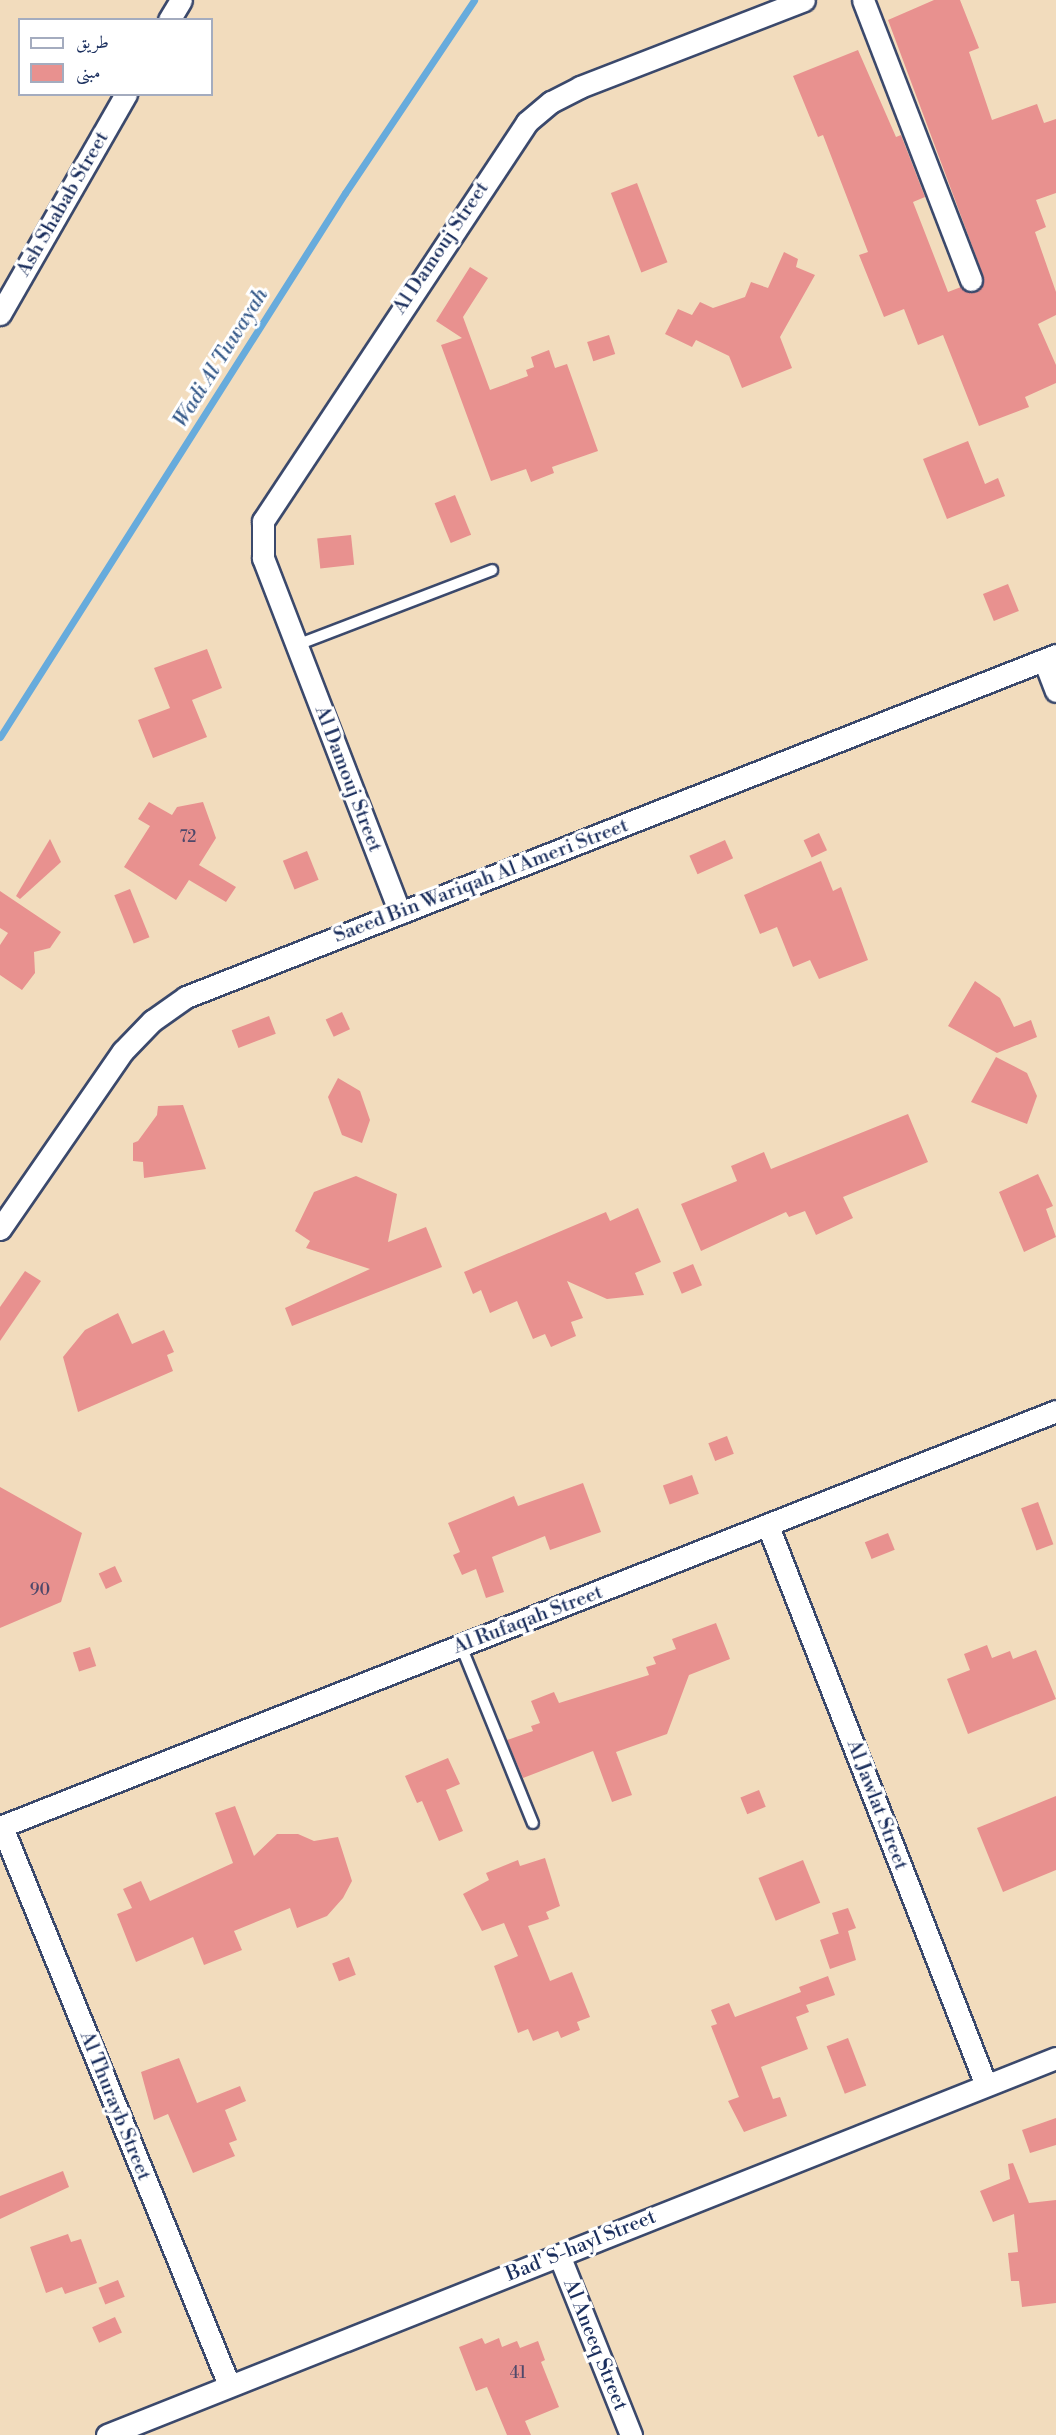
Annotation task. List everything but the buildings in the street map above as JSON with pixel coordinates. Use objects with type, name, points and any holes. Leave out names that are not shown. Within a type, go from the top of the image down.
[{"type":"street","points":[[171,18],[181,0]]},
{"type":"street","name":"Al Damouj Street","points":[[400,914],[263,558],[263,521],[527,122],[551,102],[580,87],[804,0]]},
{"type":"street","points":[[864,0],[971,280]]},
{"type":"street","name":"Ash Shabab Street","points":[[0,315],[125,96]]},
{"type":"street","points":[[1050,658],[1056,691]]},
{"type":"street","name":"Saeed Bin Wariqah Al Ameri Street","points":[[0,1229],[123,1051],[152,1021],[186,997],[224,980],[400,914],[1050,658]]},
{"type":"street","name":"Al Rufaqah Street","points":[[1,1827],[1056,1411]]},
{"type":"street","name":"Al Jawlat Street","points":[[768,1526],[986,2085]]},
{"type":"street","name":"Al Thurayb Street","points":[[1,1827],[229,2385]]},
{"type":"street","name":"Bad' S-hayl Street","points":[[117,2433],[229,2385],[1056,2058]]},
{"type":"street","name":"Al Aneeq Street","points":[[559,2255],[631,2435]]},
{"type":"lane","points":[[297,645],[492,570]]},
{"type":"lane","points":[[462,1646],[533,1822]]},
{"type":"waterway","name":"Wadi Al Tuwayah","points":[[0,737],[345,193],[474,0]]}]
